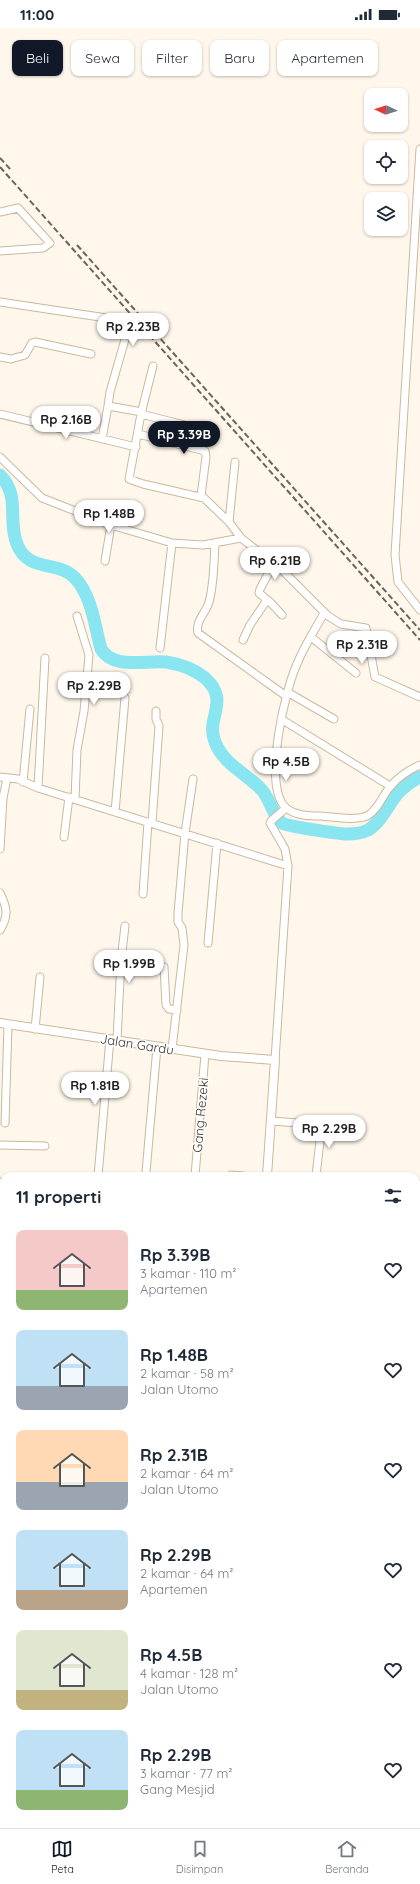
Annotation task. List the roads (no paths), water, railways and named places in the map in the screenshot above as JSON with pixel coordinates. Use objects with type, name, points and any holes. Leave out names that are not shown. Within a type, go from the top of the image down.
[{"type":"street","points":[[420,149],[395,555],[398,582],[420,610]]},
{"type":"street","points":[[0,212],[18,208],[50,242],[49,246],[43,248],[0,251]]},
{"type":"street","points":[[0,302],[110,318],[117,322],[126,333],[126,339],[110,392],[102,439]]},
{"type":"street","points":[[0,357],[10,358],[25,355],[32,343],[35,342],[91,354]]},
{"type":"street","points":[[153,366],[129,479],[143,484],[201,496],[229,522],[241,538],[274,564],[313,599],[324,613],[341,624],[366,628],[375,677],[420,697]]},
{"type":"street","points":[[108,406],[142,413],[204,430]]},
{"type":"street","points":[[0,414],[136,447]]},
{"type":"street","points":[[138,434],[205,451],[206,457],[201,496]]},
{"type":"street","points":[[0,457],[42,498],[111,524],[172,543],[199,545],[241,538]]},
{"type":"street","points":[[229,522],[235,462]]},
{"type":"street","points":[[105,561],[111,524]]},
{"type":"street","points":[[160,648],[172,543]]},
{"type":"street","points":[[215,543],[210,600],[205,612],[199,619],[198,634],[286,694],[334,719]]},
{"type":"street","points":[[274,564],[259,592],[282,615]]},
{"type":"street","points":[[243,640],[250,625],[267,600]]},
{"type":"street","points":[[283,810],[277,784],[280,719],[286,694],[297,664],[324,613]]},
{"type":"street","points":[[64,837],[72,798],[77,750],[84,712],[89,655],[77,616]]},
{"type":"street","points":[[311,637],[356,673]]},
{"type":"street","points":[[38,788],[45,658]]},
{"type":"street","points":[[116,812],[125,698]]},
{"type":"street","points":[[24,782],[30,709]]},
{"type":"street","points":[[143,894],[159,726],[156,719],[156,711]]},
{"type":"street","points":[[280,719],[390,786]]},
{"type":"street","points":[[283,810],[306,815],[363,818],[370,815],[390,786],[420,765]]},
{"type":"street","points":[[0,849],[3,777],[18,779],[38,788],[288,866]]},
{"type":"street","points":[[172,1049],[184,945],[182,928],[178,919],[178,914],[185,833],[193,779]]},
{"type":"street","points":[[267,1172],[288,866],[285,849],[271,825],[271,821],[283,810]]},
{"type":"street","points":[[208,943],[217,844]]},
{"type":"street","points":[[0,893],[5,903],[7,913],[6,920],[0,930]]},
{"type":"street","points":[[98,1172],[125,926]]},
{"type":"street","points":[[121,960],[164,967],[166,1005],[169,1009],[177,1010]]},
{"type":"street","points":[[35,1029],[40,978]]},
{"type":"street","points":[[4,1024],[5,1123]]},
{"type":"street","name":"Jalan Gardu","points":[[4,1024],[206,1054],[275,1060]]},
{"type":"street","points":[[146,1172],[156,1047]]},
{"type":"street","name":"Gang Rezeki","points":[[196,1172],[206,1054]]},
{"type":"street","points":[[271,1121],[313,1124],[318,1126],[320,1141],[316,1172]]},
{"type":"street","points":[[0,1145],[45,1146]]},
{"type":"waterway","points":[[0,475],[10,491],[14,535],[22,553],[28,559],[36,563],[60,569],[68,573],[81,585],[95,622],[101,649],[107,656],[114,660],[130,663],[171,663],[191,670],[205,678],[212,686],[216,694],[217,702],[213,733],[219,750],[230,763],[261,789],[267,797],[276,816],[282,823],[302,828],[342,834],[363,832],[368,830],[377,822],[400,791],[420,777]]},
{"type":"railway","points":[[0,158],[11,170]]},
{"type":"railway","points":[[0,167],[420,640]]},
{"type":"railway","points":[[77,245],[420,630]]}]
